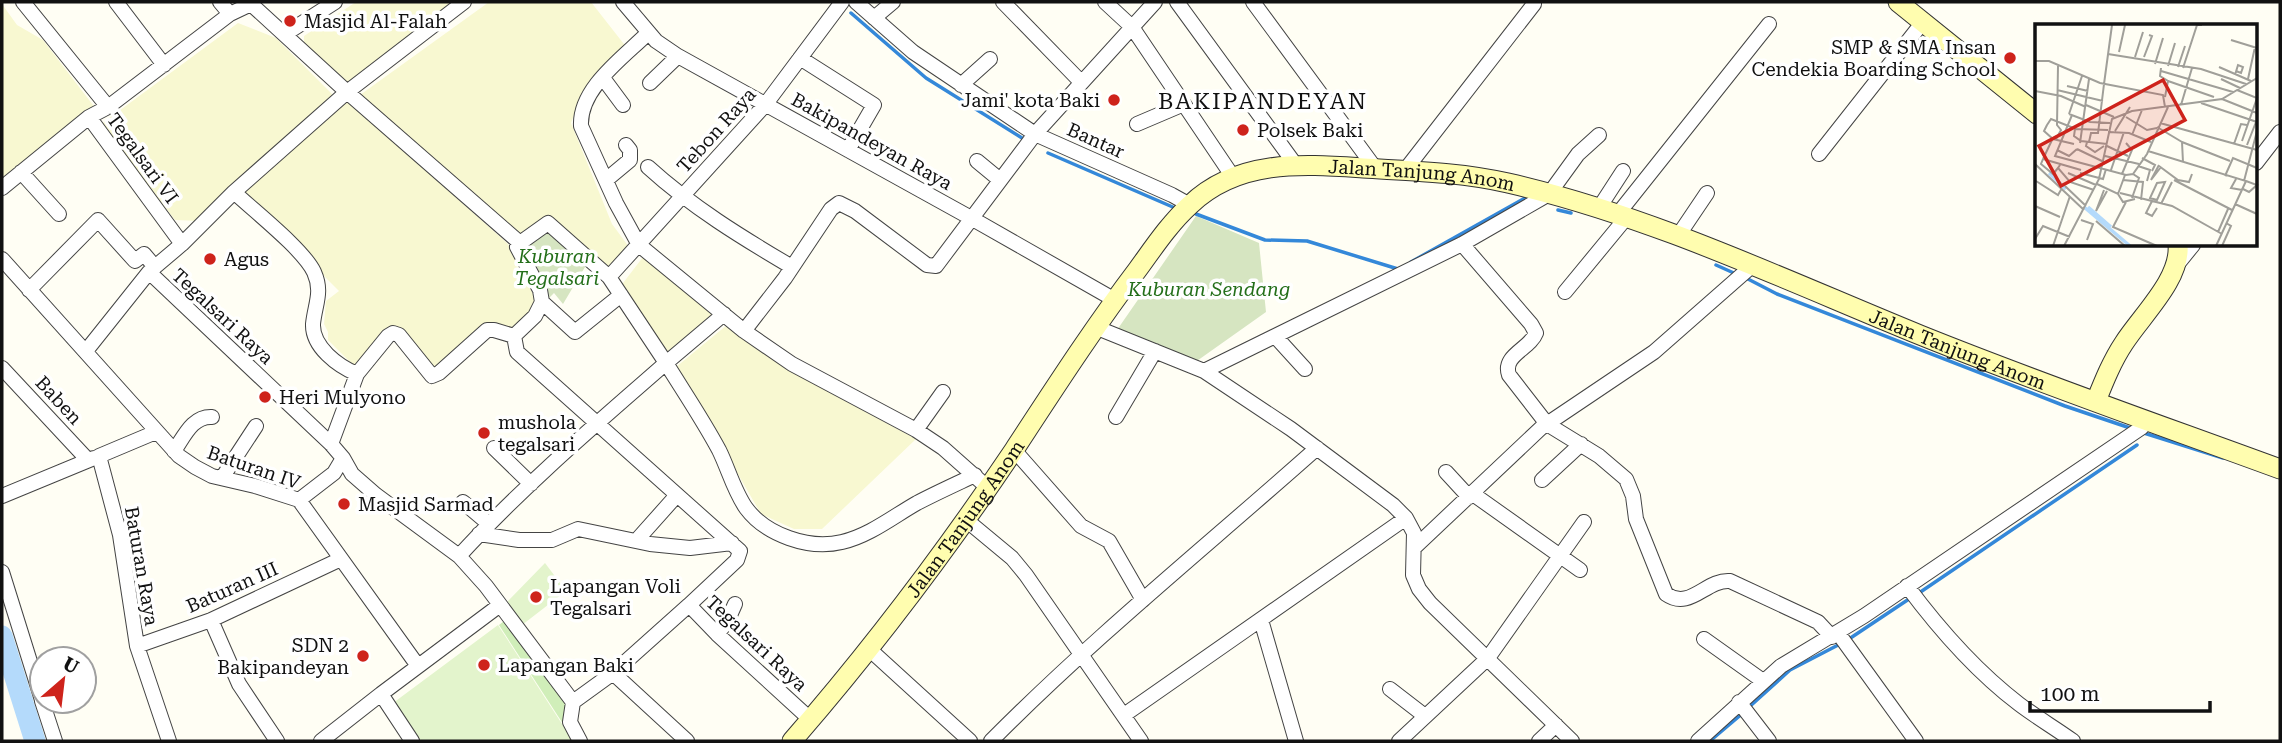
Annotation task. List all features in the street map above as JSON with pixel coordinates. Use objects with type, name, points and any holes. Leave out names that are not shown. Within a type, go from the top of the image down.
[{"type":"main road","points":[[1898,2],[2035,112]]},
{"type":"main road","name":"Jalan Tanjung Anom","points":[[792,741],[868,648],[965,519],[981,481],[1014,450],[1095,327],[1173,222],[1200,196],[1233,177],[1260,168],[1295,164],[1406,169],[1487,179],[1549,194],[1678,236],[1744,272],[2096,401],[2140,428],[2280,469]]},
{"type":"main road","points":[[2096,401],[2118,353],[2167,284],[2176,267],[2178,247]]},
{"type":"street","points":[[23,2],[108,107]]},
{"type":"street","points":[[116,2],[164,65]]},
{"type":"street","points":[[220,2],[230,14]]},
{"type":"street","points":[[285,34],[335,2]]},
{"type":"street","name":"Tegalsari Raya","points":[[464,2],[347,92],[234,192],[152,270],[331,444],[352,474],[459,556],[500,605],[573,702]]},
{"type":"street","name":"Bakipandeyan Raya","points":[[623,2],[648,33],[678,56],[1115,300]]},
{"type":"street","name":"Tebon Raya","points":[[610,277],[765,106],[842,2]]},
{"type":"street","name":"Bantar","points":[[856,2],[913,52],[1033,136],[1190,205]]},
{"type":"street","points":[[874,18],[893,2]]},
{"type":"street","points":[[1003,2],[1081,82]]},
{"type":"street","points":[[1105,2],[1132,27],[1233,177]]},
{"type":"street","points":[[744,331],[831,209],[839,203],[855,211],[931,266],[936,266],[1033,136],[1155,2]]},
{"type":"street","points":[[1177,2],[1295,164]]},
{"type":"street","points":[[1253,2],[1375,168]]},
{"type":"street","points":[[89,117],[108,107],[230,14],[252,3],[347,92],[520,243]]},
{"type":"street","points":[[1406,169],[1534,4]]},
{"type":"street","points":[[1819,154],[1923,22]]},
{"type":"street","points":[[1565,292],[1614,214],[1769,24]]},
{"type":"street","points":[[648,33],[603,78],[589,96],[581,118],[581,126],[639,245],[744,331],[792,364],[916,430],[943,448],[981,481]]},
{"type":"street","points":[[650,83],[678,56]]},
{"type":"street","points":[[800,58],[874,105],[848,150]]},
{"type":"street","points":[[961,85],[990,59]]},
{"type":"street","points":[[603,78],[624,105]]},
{"type":"street","points":[[1137,124],[1184,104]]},
{"type":"street","name":"Tegalsari VI","points":[[2,188],[89,117],[182,244]]},
{"type":"street","points":[[2258,160],[2280,132]]},
{"type":"street","points":[[1204,371],[1462,244],[1549,194],[1578,154],[1599,135]]},
{"type":"street","points":[[606,180],[630,160],[631,154],[626,145]]},
{"type":"street","points":[[977,161],[1000,180]]},
{"type":"street","points":[[648,167],[682,198],[792,267]]},
{"type":"street","points":[[1614,214],[1623,171]]},
{"type":"street","points":[[21,172],[60,214]]},
{"type":"street","points":[[234,192],[303,257],[313,270],[319,286],[319,301],[313,326],[314,338],[335,361],[356,374]]},
{"type":"street","points":[[1678,236],[1707,193]]},
{"type":"street","points":[[29,290],[98,220],[135,261],[144,254],[152,270],[86,351]]},
{"type":"street","points":[[514,336],[535,316],[542,302],[540,290],[517,250],[520,243],[548,223],[610,277],[718,449],[746,507],[775,532],[793,540],[816,544],[842,542],[866,533],[920,502],[981,481]]},
{"type":"street","points":[[1462,244],[1536,333],[1533,340],[1510,360],[1507,369],[1547,424],[1581,444],[1626,479],[1633,496],[1636,519],[1666,594],[1680,600],[1686,599],[1717,583],[1730,581],[1818,622],[1839,638],[1916,741]]},
{"type":"street","points":[[2176,267],[2191,247]]},
{"type":"street","name":"Baturan IV","points":[[2,260],[174,451],[195,467],[222,478],[299,500],[418,666]]},
{"type":"street","points":[[1415,547],[1547,424],[1654,352],[1744,272]]},
{"type":"street","points":[[542,302],[575,332],[621,295]]},
{"type":"street","points":[[459,556],[596,423],[724,314]]},
{"type":"street","points":[[1095,327],[1204,371],[1317,448],[1394,505],[1406,518],[1414,533],[1413,575],[1419,589],[1430,603],[1572,741]]},
{"type":"street","points":[[331,444],[356,374],[393,332],[399,335],[432,376],[439,373],[487,330],[514,336]]},
{"type":"street","points":[[514,336],[517,352],[732,543]]},
{"type":"street","points":[[1275,336],[1305,369]]},
{"type":"street","points":[[1116,417],[1155,351]]},
{"type":"street","name":"Baben","points":[[2,368],[93,458]]},
{"type":"street","points":[[916,430],[943,392]]},
{"type":"street","points":[[174,451],[194,423],[204,417],[212,417]]},
{"type":"street","points":[[222,478],[256,426]]},
{"type":"street","points":[[1698,741],[1744,708],[1763,681],[1781,667],[1839,638],[1911,592],[2140,428]]},
{"type":"street","points":[[2,496],[156,432]]},
{"type":"street","points":[[1542,480],[1581,444]]},
{"type":"street","points":[[494,448],[531,484]]},
{"type":"street","points":[[990,741],[1082,654],[1317,448]]},
{"type":"street","points":[[1014,450],[1081,526],[1110,541],[1143,600]]},
{"type":"street","name":"Baturan Raya","points":[[93,458],[120,535],[137,646],[169,741]]},
{"type":"street","points":[[299,500],[334,473],[343,458]]},
{"type":"street","points":[[1446,472],[1471,495],[1580,570]]},
{"type":"street","points":[[334,473],[352,474]]},
{"type":"street","points":[[636,541],[677,495]]},
{"type":"street","points":[[463,502],[484,529],[519,540],[552,540],[579,529],[636,541],[690,548],[732,543]]},
{"type":"street","points":[[1124,715],[1406,518]]},
{"type":"street","points":[[965,519],[1012,558],[1141,741]]},
{"type":"street","points":[[1399,741],[1488,658],[1584,522]]},
{"type":"street","name":"Tegalsari Raya","points":[[732,543],[740,551],[737,561],[689,605],[811,720]]},
{"type":"street","name":"Baturan III","points":[[137,646],[211,620],[341,559]]},
{"type":"street","points":[[2,572],[28,656]]},
{"type":"street","points":[[1911,592],[1941,629],[1994,682],[2019,704],[2073,741]]},
{"type":"street","points":[[717,634],[727,622],[735,604]]},
{"type":"street","points":[[321,741],[500,605]]},
{"type":"street","points":[[580,741],[570,722],[573,702],[613,673],[689,605]]},
{"type":"street","points":[[211,620],[239,684],[277,741]]},
{"type":"street","points":[[1261,620],[1296,741]]},
{"type":"street","points":[[1704,639],[1763,681]]},
{"type":"street","points":[[868,648],[970,741]]},
{"type":"street","points":[[613,673],[687,741]]},
{"type":"street","points":[[1390,689],[1425,716]]},
{"type":"street","points":[[381,694],[412,741]]},
{"type":"street","points":[[1744,708],[1769,741]]},
{"type":"street","points":[[47,715],[55,741]]},
{"type":"street","points":[[1539,741],[1556,725]]},
{"type":"green space","points":[[356,2],[468,2],[349,90],[304,45],[304,36]]},
{"type":"green space","points":[[489,2],[591,2],[627,48],[582,94],[571,123],[612,224],[632,251],[612,275],[520,238],[360,95]]},
{"type":"green space","points":[[2,4],[17,25],[43,40],[96,109],[2,183]]},
{"type":"green space","points":[[238,23],[276,38],[336,98],[200,221],[175,220],[100,125]]},
{"type":"green space","points":[[348,101],[508,244],[535,298],[534,312],[515,331],[485,325],[432,373],[399,333],[357,369],[328,340],[324,324],[326,301],[339,291],[242,194]]},
{"type":"green space","name":"Kuburan Sendang","points":[[1196,216],[1259,243],[1266,312],[1194,363],[1117,330]]},
{"type":"green space","name":"Kuburan Tegalsari","points":[[547,226],[588,262],[563,304],[554,293],[548,299],[522,245]]},
{"type":"green space","points":[[643,257],[719,320],[666,361],[620,287]]},
{"type":"green space","points":[[727,325],[798,375],[916,439],[822,529],[794,529],[761,514],[676,367]]},
{"type":"green space","name":"Lapangan Voli Tegalsari","points":[[545,563],[566,591],[522,625],[507,602]]},
{"type":"green space","points":[[504,621],[566,705],[567,730],[499,625]]},
{"type":"green space","name":"Lapangan Baki","points":[[498,625],[573,741],[414,741],[389,706]]},
{"type":"waterway","points":[[851,13],[926,78],[1022,138]]},
{"type":"waterway","points":[[1048,153],[1175,208]]},
{"type":"waterway","points":[[1411,262],[1527,197]]},
{"type":"waterway","points":[[1558,210],[1571,213]]},
{"type":"waterway","points":[[1196,214],[1265,240],[1307,241],[1398,269]]},
{"type":"waterway","points":[[1716,265],[1736,274]]},
{"type":"waterway","points":[[1746,278],[1777,294],[2065,406],[2133,429]]},
{"type":"waterway","points":[[2144,433],[2223,458]]},
{"type":"waterway","points":[[1919,593],[2137,445]]},
{"type":"waterway","points":[[1849,639],[1912,597]]},
{"type":"waterway","points":[[2,636],[35,741]]},
{"type":"waterway","points":[[1748,708],[1790,670],[1842,643]]},
{"type":"waterway","points":[[1710,741],[1743,713]]},
{"type":"place","name":"Masjid Al-Falah","points":[[290,21]]},
{"type":"place","name":"SMP & SMA Insan Cendekia Boarding School","points":[[2010,58]]},
{"type":"place","name":"Jami' kota Baki","points":[[1114,100]]},
{"type":"place","name":"Polsek Baki","points":[[1243,130]]},
{"type":"place","name":"Agus","points":[[210,259]]},
{"type":"place","name":"Heri Mulyono","points":[[265,397]]},
{"type":"place","name":"mushola tegalsari","points":[[484,433]]},
{"type":"place","name":"Masjid Sarmad","points":[[344,504]]},
{"type":"place","name":"Lapangan Voli Tegalsari","points":[[536,597]]},
{"type":"place","name":"SDN 2 Bakipandeyan","points":[[363,656]]},
{"type":"place","name":"Lapangan Baki","points":[[484,665]]},
{"type":"district","name":"BAKIPANDEYAN","points":[[1263,101]]}]
